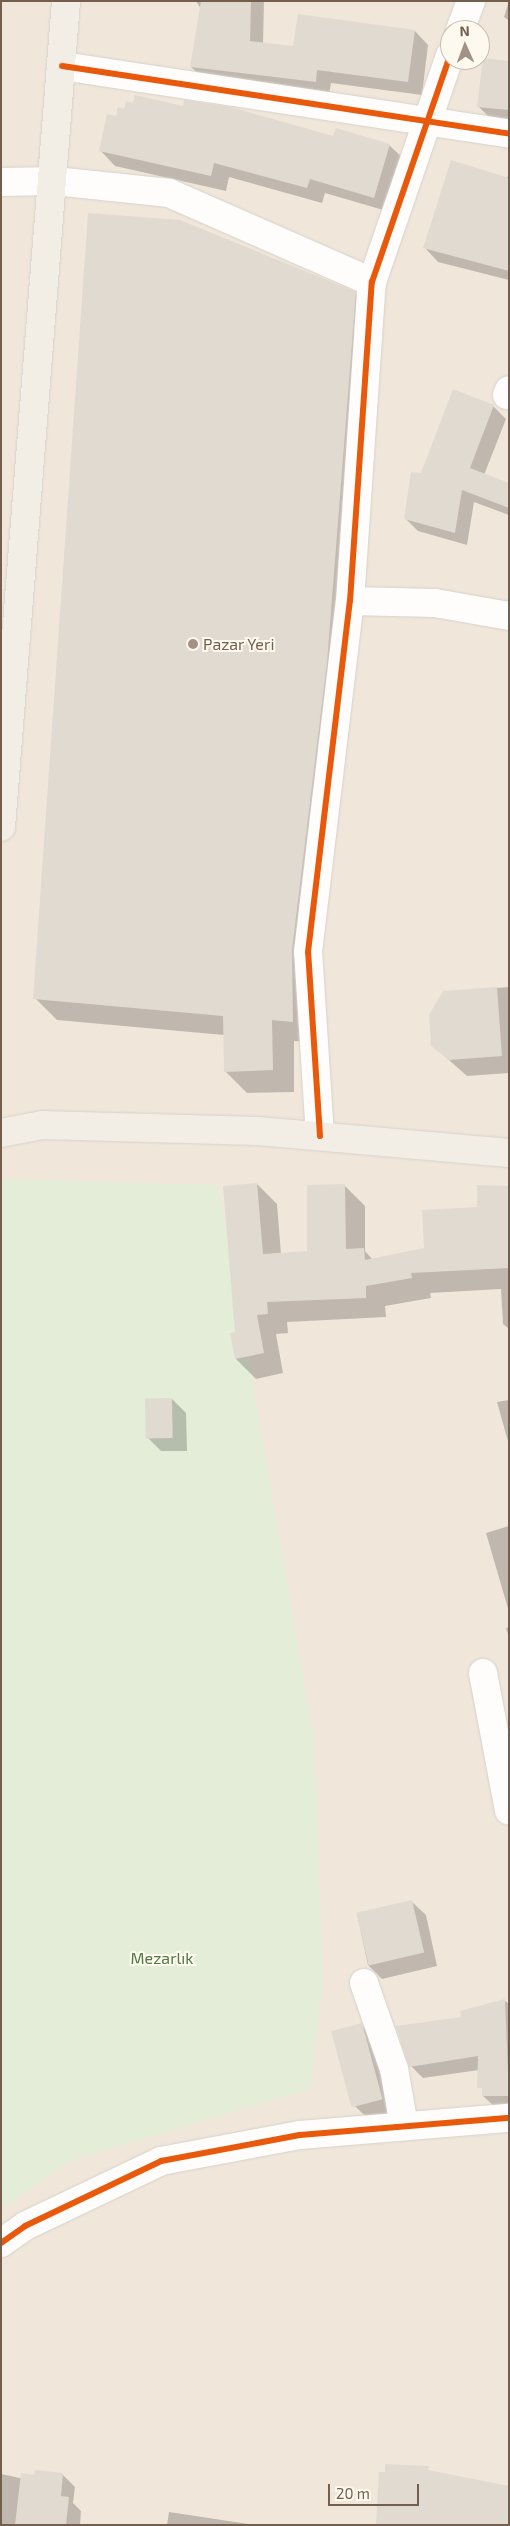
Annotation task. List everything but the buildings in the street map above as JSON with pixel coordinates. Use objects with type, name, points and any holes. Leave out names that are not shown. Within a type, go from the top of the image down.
[{"type":"main road","points":[[1,827],[55,181],[66,1]]},
{"type":"main road","points":[[1,1133],[42,1125],[320,1136],[509,1152]]},
{"type":"street","points":[[464,20],[471,1]]},
{"type":"street","points":[[62,66],[425,118],[509,134]]},
{"type":"street","points":[[320,1136],[308,952],[350,601],[372,282],[425,118],[444,70]]},
{"type":"street","points":[[1,182],[55,181],[169,193],[372,282]]},
{"type":"street","points":[[350,601],[435,603],[509,616]]},
{"type":"street","points":[[483,1673],[509,1811]]},
{"type":"street","points":[[364,1983],[394,2069],[404,2126]]},
{"type":"street","points":[[1,2242],[25,2226],[161,2161],[300,2135],[509,2118]]},
{"type":"shaded area","points":[[1,1],[509,1],[509,2525],[1,2525]]},
{"type":"green space","name":"Mezarlık","points":[[1,1179],[218,1185],[314,1739],[323,1979],[310,2089],[72,2160],[1,2209]]},
{"type":"cycle path","points":[[62,66],[509,134]]},
{"type":"cycle path","points":[[320,1136],[308,952],[350,601],[372,282],[445,70]]},
{"type":"cycle path","points":[[1,2243],[25,2226],[161,2161],[300,2135],[509,2118]]},
{"type":"place","name":"Pazar Yeri","points":[[193,644]]}]
